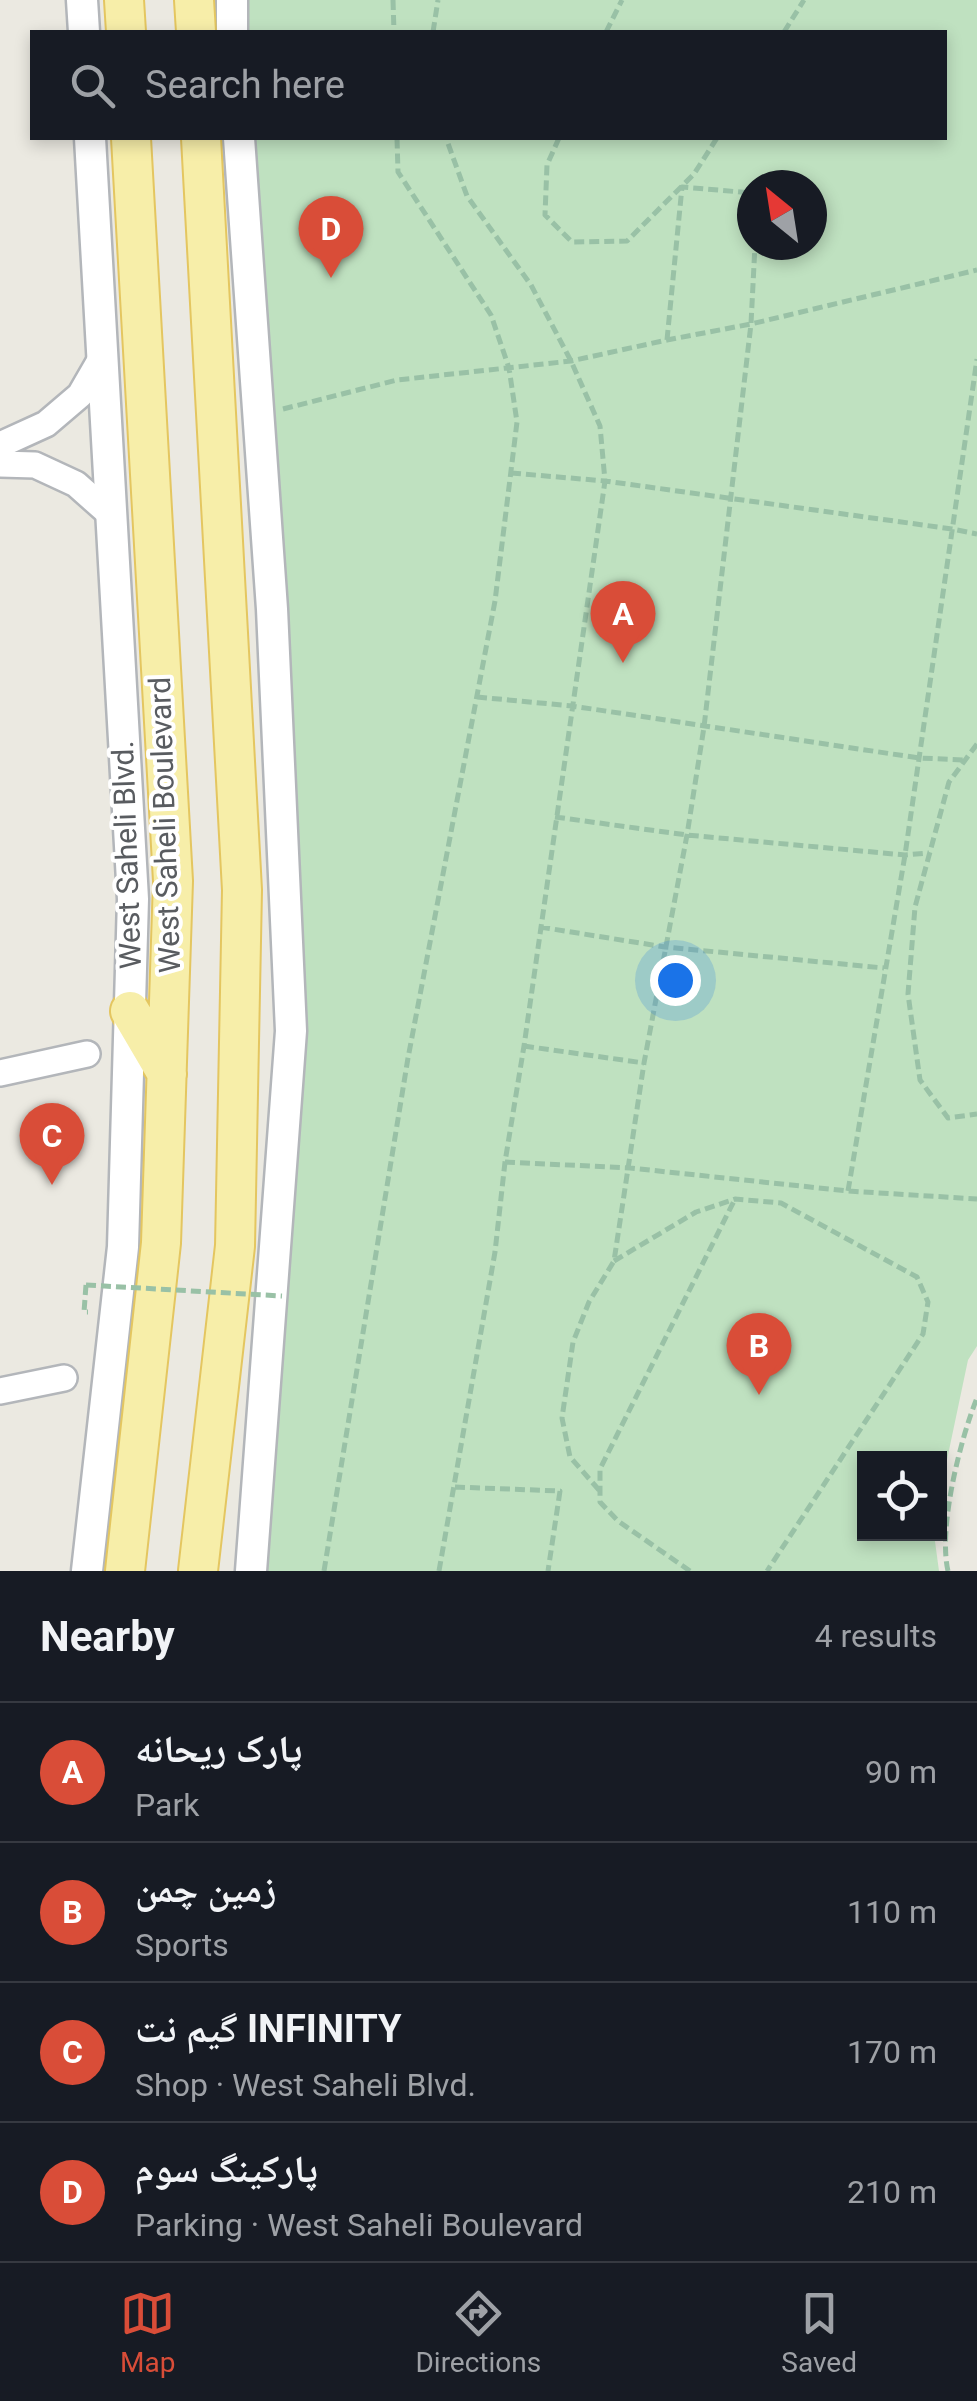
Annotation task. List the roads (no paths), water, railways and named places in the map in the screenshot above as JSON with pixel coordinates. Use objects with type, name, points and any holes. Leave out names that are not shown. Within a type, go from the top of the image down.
[{"type":"main road","points":[[124,0],[126,30]]},
{"type":"main road","points":[[194,0],[196,30]]},
{"type":"main road","name":"West Saheli Boulevard","points":[[125,1571],[161,1243],[173,882],[132,140]]},
{"type":"main road","points":[[198,1571],[236,1246],[242,890],[201,140]]},
{"type":"main road","points":[[130,1011],[167,1074]]},
{"type":"street","points":[[82,0],[84,30]]},
{"type":"street","points":[[232,0],[232,30]]},
{"type":"street","name":"West Saheli Blvd.","points":[[87,1571],[123,1247],[133,899],[90,140]]},
{"type":"street","points":[[240,140],[272,610],[291,1031],[250,1571]]},
{"type":"street","points":[[0,446],[46,424],[80,395],[102,357]]},
{"type":"street","points":[[0,464],[35,465],[76,484],[111,515]]},
{"type":"street","points":[[0,1073],[87,1054]]},
{"type":"street","points":[[0,1391],[64,1378]]},
{"type":"place","name":"پارکینگ سوم","points":[[331,278]]},
{"type":"place","name":"پارک ریحانه","points":[[623,663]]},
{"type":"place","name":"گیم نت INFINITY","points":[[52,1185]]},
{"type":"place","name":"زمین چمن","points":[[759,1395]]}]
